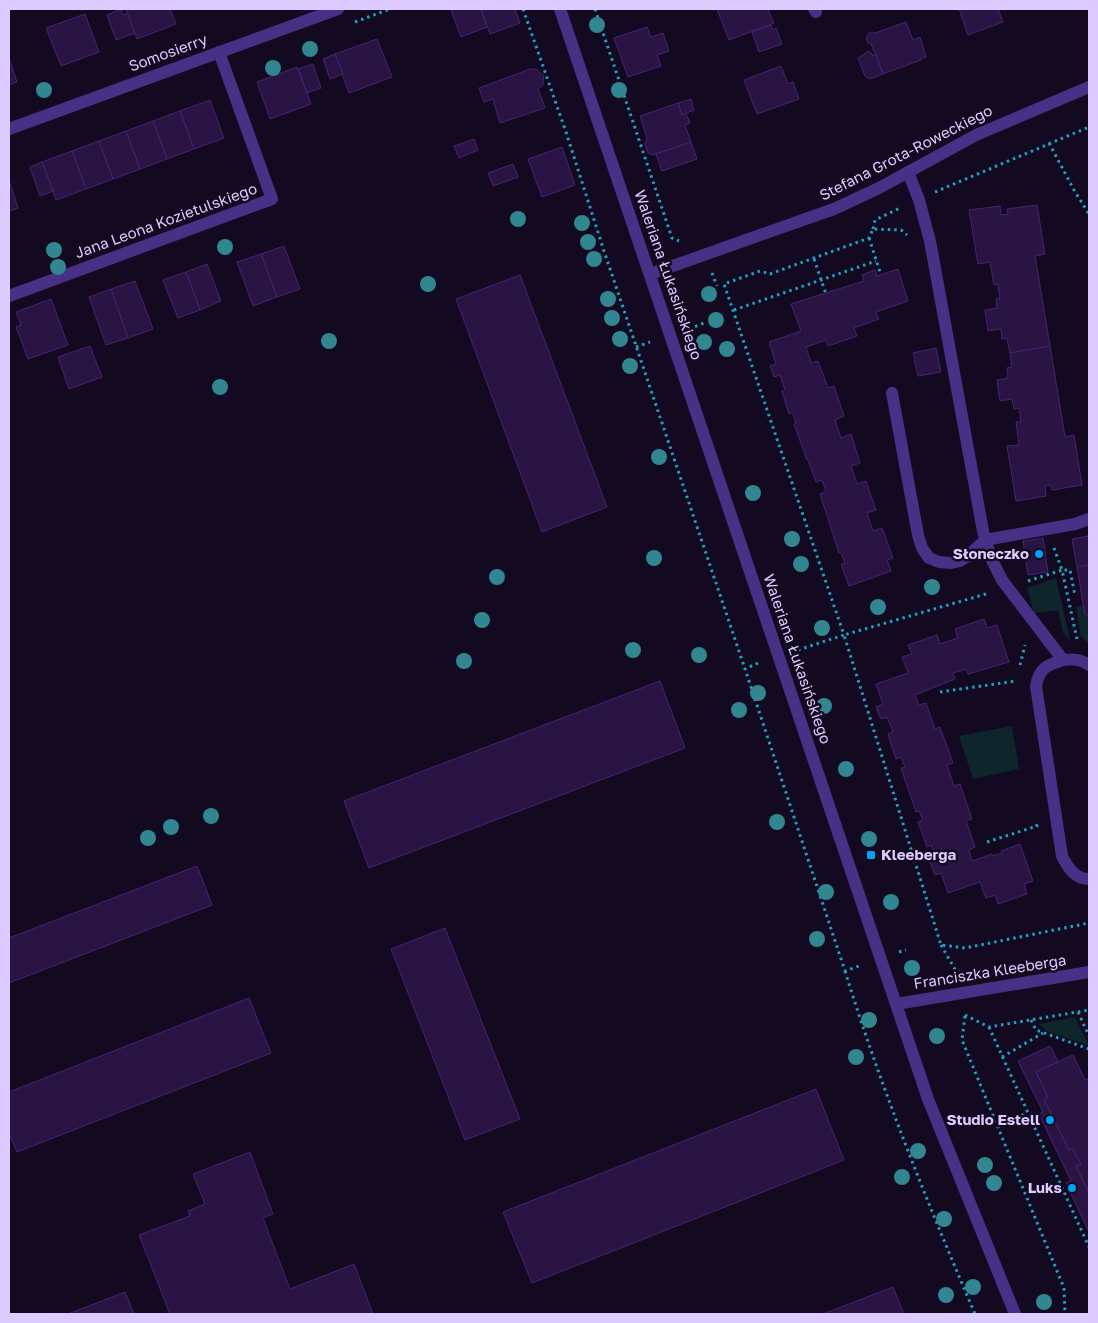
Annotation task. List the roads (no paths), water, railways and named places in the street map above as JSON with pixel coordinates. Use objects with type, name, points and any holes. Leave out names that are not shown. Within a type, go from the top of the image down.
[{"type":"street","name":"Somosierry","points":[[9,129],[338,9]]},
{"type":"street","name":"Waleriana Łukasińskiego","points":[[560,9],[928,1099],[1015,1314]]},
{"type":"street","name":"Jana Leona Kozietulskiego","points":[[9,296],[272,198],[220,52]]},
{"type":"street","name":"Stefana Grota-Roweckiego","points":[[650,274],[811,218],[857,199],[976,135],[1089,87]]},
{"type":"street","points":[[908,172],[919,200],[930,241],[986,540],[991,558],[1002,580],[1063,660]]},
{"type":"street","points":[[892,393],[918,535],[922,548],[929,558],[939,562],[951,563],[960,561],[986,540],[1075,524],[1089,519]]},
{"type":"street","points":[[1089,665],[1078,660],[1063,660],[1051,664],[1042,669],[1036,686],[1062,856],[1067,867],[1074,873],[1084,879],[1089,879]]},
{"type":"street","name":"Franciszka Kleeberga","points":[[896,1004],[1089,972]]},
{"type":"place","name":"Słoneczko","points":[[1039,554]]},
{"type":"place","name":"Kleeberga","points":[[871,855]]},
{"type":"place","name":"Studio Estell","points":[[1050,1120]]},
{"type":"place","name":"Luks","points":[[1072,1188]]}]
